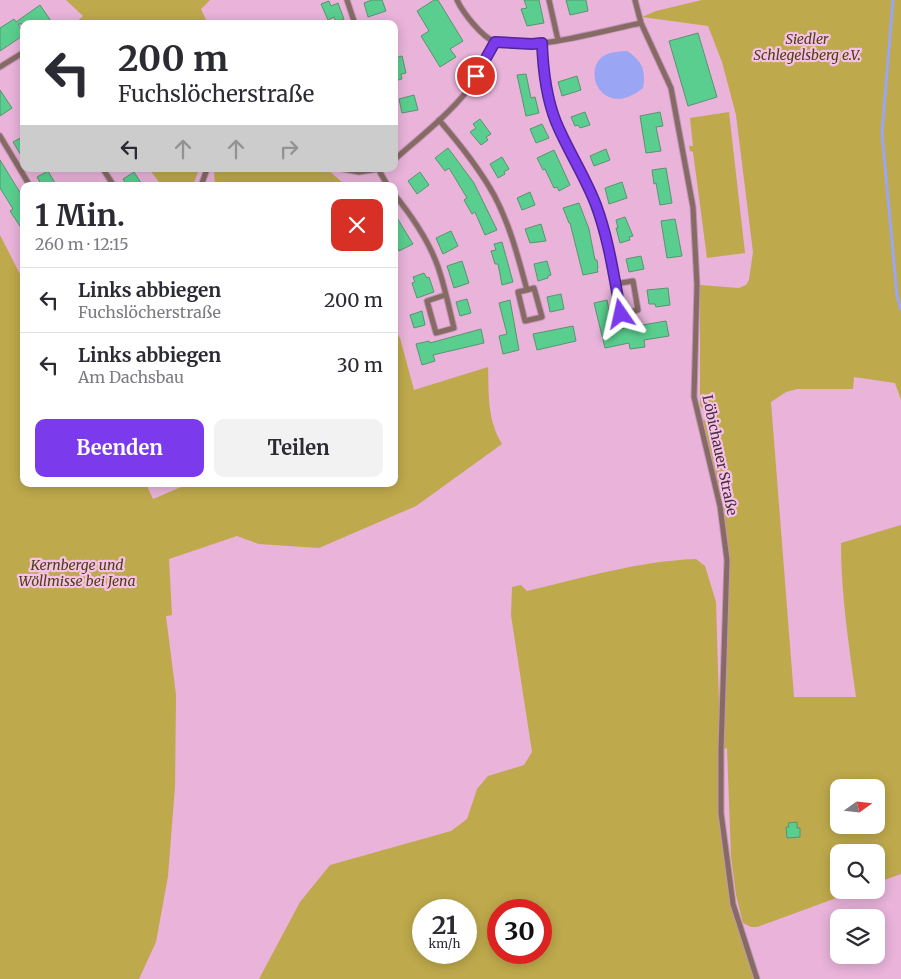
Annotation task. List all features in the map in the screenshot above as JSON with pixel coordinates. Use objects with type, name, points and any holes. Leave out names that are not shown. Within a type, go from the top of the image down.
[{"type":"street","points":[[347,0],[354,20]]},
{"type":"street","points":[[457,0],[473,24],[495,42],[542,43],[641,23]]},
{"type":"street","points":[[549,0],[558,40]]},
{"type":"street","name":"Löbichauer Straße","points":[[635,0],[641,23],[672,88],[693,206],[697,285],[694,397],[720,506],[727,560],[721,813],[733,904],[757,979]]},
{"type":"street","points":[[398,156],[439,120],[468,88],[495,42]]},
{"type":"street","points":[[542,43],[546,86],[550,104],[556,122],[579,167],[596,207],[616,284],[621,314],[638,310],[632,280],[616,284]]},
{"type":"street","points":[[0,66],[20,54]]},
{"type":"street","points":[[439,120],[478,170],[494,195],[508,224],[517,251],[526,290]]},
{"type":"street","points":[[0,136],[20,169]]},
{"type":"street","points":[[398,200],[426,242],[438,266],[454,328],[436,333],[427,301],[445,295]]},
{"type":"street","points":[[534,288],[542,318],[525,322],[518,292],[526,290],[534,288]]},
{"type":"green space","points":[[66,0],[210,0],[201,9],[206,20],[78,20],[83,16]]},
{"type":"green space","name":"Siedler Schlegelsberg e.V.","points":[[702,0],[901,0],[901,400],[895,383],[854,377],[853,389],[797,389],[786,392],[771,402],[794,697],[856,697],[844,601],[841,543],[901,525],[901,874],[885,880],[885,844],[830,844],[830,899],[833,899],[757,927],[751,927],[743,923],[736,895],[731,857],[727,748],[721,750],[720,791],[733,904],[757,979],[259,979],[300,902],[330,865],[451,831],[467,819],[477,789],[488,776],[524,765],[532,752],[511,615],[512,587],[521,585],[527,591],[653,563],[696,559],[705,566],[716,602],[720,738],[727,560],[720,506],[698,418],[710,422],[700,405],[700,285],[739,288],[746,285],[749,280],[753,252],[736,115],[722,62],[708,26],[642,17],[656,11]]},
{"type":"green space","points":[[729,112],[745,253],[707,258],[693,152],[690,151],[689,146],[693,146],[690,118]]},
{"type":"green space","points":[[151,172],[198,172],[194,182],[159,182]]},
{"type":"green space","points":[[214,172],[330,172],[342,182],[215,182]]},
{"type":"green space","name":"Kernberge und Wöllmisse bei Jena","points":[[0,235],[20,274],[20,487],[147,487],[153,499],[181,487],[398,487],[398,335],[414,390],[488,367],[491,416],[502,444],[416,506],[319,548],[259,544],[237,536],[169,559],[172,615],[166,616],[176,695],[175,786],[168,876],[156,942],[139,979],[0,979]]},
{"type":"water","points":[[627,51],[642,66],[644,76],[643,88],[629,97],[616,99],[606,96],[599,89],[595,80],[598,62],[605,55]]},
{"type":"building","points":[[372,0],[382,0],[386,11],[368,17],[364,3]]},
{"type":"building","points":[[434,0],[438,0],[463,41],[450,49],[456,57],[440,67],[421,36],[429,31],[417,11]]},
{"type":"building","points":[[524,0],[539,0],[544,23],[527,26],[521,9],[527,8]]},
{"type":"building","points":[[566,0],[586,0],[588,11],[570,15]]},
{"type":"building","points":[[329,1],[331,6],[338,3],[344,19],[335,20],[334,17],[328,20],[321,4]]},
{"type":"building","points":[[40,5],[50,20],[20,20],[20,24],[18,24],[20,38],[0,51],[0,28],[14,19],[16,22]]},
{"type":"building","points":[[698,33],[717,97],[688,106],[669,41]]},
{"type":"building","points":[[402,56],[406,73],[401,74],[402,79],[398,80],[398,57]]},
{"type":"building","points":[[526,74],[531,98],[535,97],[539,113],[526,116],[517,75]]},
{"type":"building","points":[[577,76],[581,90],[562,96],[558,82]]},
{"type":"building","points":[[0,90],[12,108],[0,116]]},
{"type":"building","points":[[414,95],[418,110],[402,113],[399,99]]},
{"type":"building","points":[[585,112],[590,125],[580,128],[578,125],[575,126],[571,117]]},
{"type":"building","points":[[660,112],[663,126],[656,127],[661,151],[646,153],[640,116]]},
{"type":"building","points":[[480,119],[491,134],[486,137],[488,140],[481,145],[470,132],[476,128],[473,124]]},
{"type":"building","points":[[542,124],[549,138],[536,143],[530,129]]},
{"type":"building","points":[[20,138],[20,153],[13,142]]},
{"type":"building","points":[[448,148],[474,183],[497,230],[485,235],[475,212],[472,214],[464,200],[467,198],[449,168],[445,171],[435,158]]},
{"type":"building","points":[[606,149],[610,160],[594,166],[590,156]]},
{"type":"building","points":[[554,150],[570,185],[559,191],[557,187],[554,188],[545,169],[543,170],[537,158]]},
{"type":"building","points":[[502,157],[509,169],[498,178],[490,164]]},
{"type":"building","points":[[0,160],[20,192],[20,226],[10,211],[13,209],[0,188]]},
{"type":"building","points":[[666,168],[672,203],[660,205],[652,170]]},
{"type":"building","points":[[49,172],[54,182],[40,182],[37,177]]},
{"type":"building","points":[[134,172],[140,182],[125,182],[123,179]]},
{"type":"building","points":[[420,172],[429,185],[417,194],[408,181]]},
{"type":"building","points":[[622,182],[627,198],[609,204],[605,188]]},
{"type":"building","points":[[530,192],[535,205],[522,210],[517,198]]},
{"type":"building","points":[[579,203],[589,229],[598,268],[598,272],[583,275],[570,223],[563,208]]},
{"type":"building","points":[[625,217],[633,236],[629,237],[630,240],[620,243],[616,220]]},
{"type":"building","points":[[675,219],[682,256],[667,258],[661,221]]},
{"type":"building","points":[[398,220],[413,244],[399,251],[398,249]]},
{"type":"building","points":[[541,224],[546,241],[530,243],[525,229]]},
{"type":"building","points":[[451,231],[458,246],[443,254],[436,238]]},
{"type":"building","points":[[502,242],[513,282],[502,285],[498,264],[495,264],[491,251],[496,250],[494,244]]},
{"type":"building","points":[[641,256],[644,269],[629,272],[626,259]]},
{"type":"building","points":[[462,261],[469,283],[454,288],[447,266]]},
{"type":"building","points":[[547,261],[551,275],[538,281],[534,264]]},
{"type":"building","points":[[424,273],[427,278],[429,277],[434,292],[417,298],[412,283],[415,282],[413,277]]},
{"type":"building","points":[[668,288],[670,305],[656,307],[655,304],[649,304],[647,290]]},
{"type":"building","points":[[561,294],[564,309],[550,312],[547,297]]},
{"type":"building","points":[[467,299],[471,313],[460,316],[456,302]]},
{"type":"building","points":[[510,300],[519,350],[503,354],[499,336],[507,334],[499,303]]},
{"type":"building","points":[[607,300],[613,330],[666,321],[669,336],[644,340],[645,347],[630,349],[629,343],[605,348],[594,303]]},
{"type":"building","points":[[422,311],[425,325],[414,328],[410,315]]},
{"type":"building","points":[[573,326],[576,341],[537,350],[533,334]]},
{"type":"building","points":[[481,329],[484,343],[433,355],[435,361],[422,365],[416,344],[429,341],[430,343]]},
{"type":"building","points":[[797,822],[797,828],[800,828],[800,837],[787,838],[786,827],[789,827],[788,823]]},
{"type":"waterway","points":[[893,0],[882,133],[897,296],[901,309]]},
{"type":"route","points":[[476,76],[495,42],[513,44],[542,43],[543,67],[550,104],[556,122],[579,167],[596,207],[610,255],[621,314]]}]
